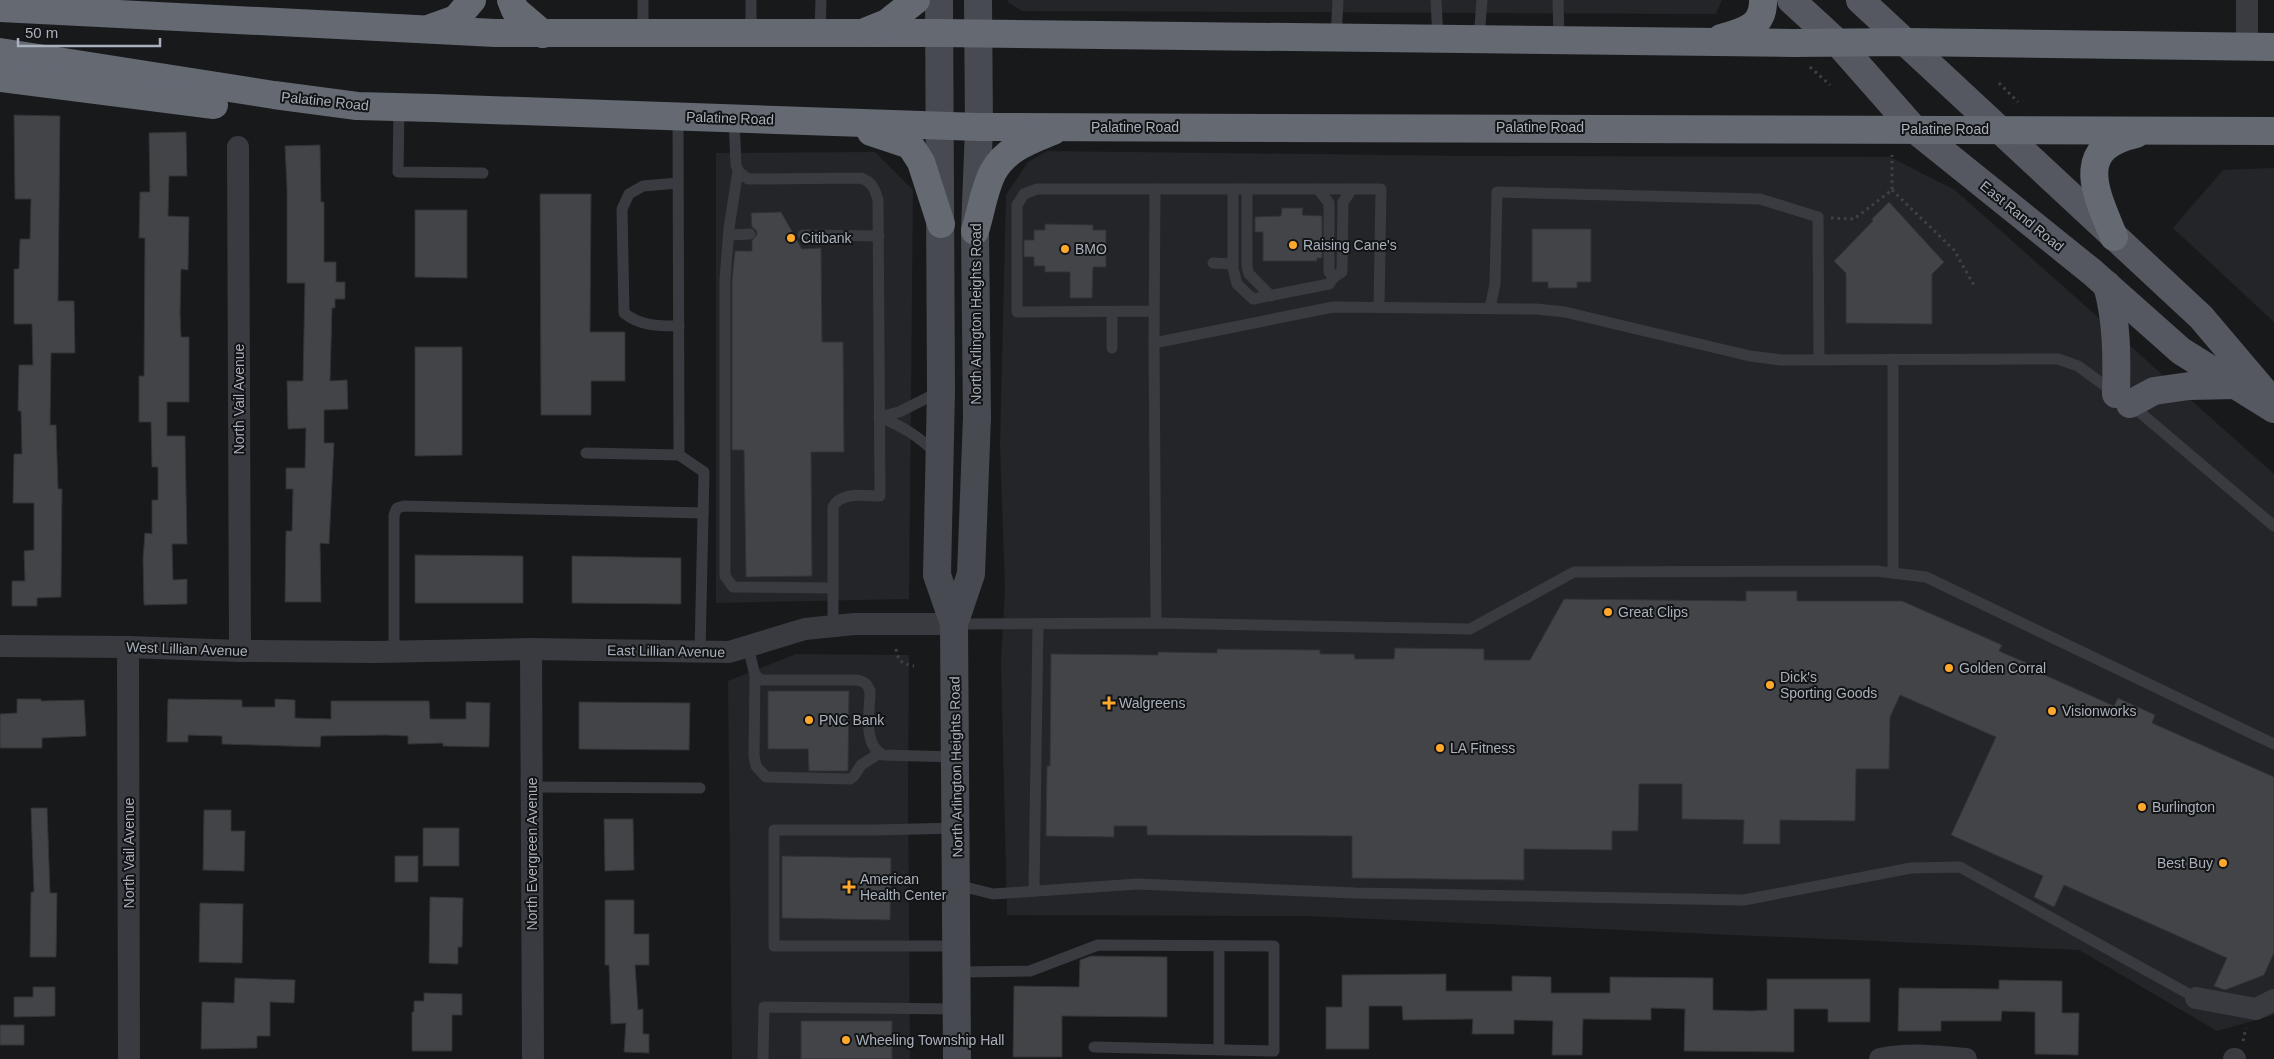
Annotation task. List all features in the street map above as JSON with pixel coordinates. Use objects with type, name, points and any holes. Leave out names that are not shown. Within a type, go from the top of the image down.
[{"type":"highway","points":[[172,0],[351,25]]},
{"type":"highway","points":[[429,29],[456,19],[472,0]]},
{"type":"highway","points":[[511,0],[515,10],[543,34]]},
{"type":"highway","points":[[863,33],[887,22],[916,0]]},
{"type":"highway","points":[[1708,42],[1752,27],[1761,16],[1763,0]]},
{"type":"highway","points":[[0,8],[543,34],[978,33],[1839,44],[1907,42],[2274,47]]},
{"type":"highway","name":"Palatine Road","points":[[0,52],[214,87],[357,106],[978,127],[1913,128],[2274,131]]},
{"type":"highway","points":[[0,78],[222,106],[357,106]]},
{"type":"highway","points":[[844,122],[910,145],[921,162],[941,224]]},
{"type":"highway","points":[[975,231],[993,171],[1007,155],[1023,144],[1064,127]]},
{"type":"highway","points":[[2114,237],[2095,190],[2093,171],[2103,149],[2118,138],[2154,130]]},
{"type":"main road","name":"North Arlington Heights Road","points":[[939,0],[941,391],[936,575],[954,624]]},
{"type":"main road","name":"North Arlington Heights Road","points":[[957,1059],[954,624],[971,574],[977,417],[975,231],[978,127],[978,0]]},
{"type":"main road","name":"East Rand Road","points":[[1791,0],[1839,44],[1913,128],[2107,286],[2182,351],[2274,408]]},
{"type":"main road","points":[[1860,0],[2201,317],[2274,404]]},
{"type":"main road","points":[[2107,286],[2113,307],[2123,399],[2154,391],[2188,386],[2236,385]]},
{"type":"street","points":[[2247,0],[2247,46]]},
{"type":"street","name":"North Vail Avenue","points":[[238,147],[240,651]]},
{"type":"street","name":"East Lillian Avenue","points":[[384,652],[531,649],[730,652],[805,629],[854,624],[954,624]]},
{"type":"street","name":"West Lillian Avenue","points":[[0,646],[384,652]]},
{"type":"street","name":"North Vail Avenue","points":[[128,647],[129,1059]]},
{"type":"street","name":"North Evergreen Avenue","points":[[531,649],[533,1059]]},
{"type":"street","points":[[2196,998],[2256,1009],[2274,1000]]},
{"type":"street","points":[[1880,1059],[1892,1056],[1932,1056],[1966,1059]]},
{"type":"lane","points":[[643,0],[643,33]]},
{"type":"lane","points":[[751,0],[751,33]]},
{"type":"lane","points":[[820,33],[822,0]]},
{"type":"lane","points":[[1336,37],[1338,0]]},
{"type":"lane","points":[[1436,0],[1438,39]]},
{"type":"lane","points":[[1479,39],[1482,0]]},
{"type":"lane","points":[[1558,0],[1558,40]]},
{"type":"lane","points":[[398,107],[398,172],[484,173]]},
{"type":"lane","points":[[678,116],[678,455]]},
{"type":"lane","points":[[734,118],[736,165],[738,171],[728,235],[725,290],[725,576],[733,587],[833,588]]},
{"type":"lane","points":[[738,171],[748,179],[861,178],[868,180],[873,186],[878,200],[880,496],[846,496],[836,502],[834,507],[833,626]]},
{"type":"lane","points":[[678,184],[643,186],[630,194],[622,209],[624,313],[634,321],[655,326],[679,326]]},
{"type":"lane","points":[[1154,311],[1016,312],[1016,205],[1024,194],[1036,188],[1381,189],[1379,307]]},
{"type":"lane","points":[[1155,189],[1156,623]]},
{"type":"lane","points":[[1233,189],[1233,264],[1237,284],[1253,299],[1329,284],[1334,277],[1342,272],[1343,202],[1352,189]]},
{"type":"lane","points":[[1247,189],[1247,267],[1249,274],[1271,296]]},
{"type":"lane","points":[[1318,189],[1329,203],[1329,272],[1334,277]]},
{"type":"lane","points":[[1490,308],[1495,284],[1497,192],[1760,199],[1818,217],[1819,359]]},
{"type":"lane","points":[[728,235],[750,234]]},
{"type":"lane","points":[[803,235],[878,236]]},
{"type":"lane","points":[[1213,263],[1233,264]]},
{"type":"lane","points":[[1154,343],[1333,307],[1490,308],[1565,312],[1750,356],[1781,360],[2058,359],[2078,366],[2123,399],[2274,526]]},
{"type":"lane","points":[[1112,312],[1112,348]]},
{"type":"lane","points":[[1893,573],[1894,359]]},
{"type":"lane","points":[[880,417],[899,412],[941,391]]},
{"type":"lane","points":[[880,417],[901,425],[918,436],[939,456]]},
{"type":"lane","points":[[586,453],[678,455],[704,472],[700,652]]},
{"type":"lane","points":[[384,652],[394,515],[397,508],[404,506],[703,512]]},
{"type":"lane","points":[[954,624],[1156,623],[1470,629],[1574,572],[1876,570],[1926,577],[2274,744]]},
{"type":"lane","points":[[1034,891],[1038,624]]},
{"type":"lane","points":[[748,647],[755,675],[754,755],[756,766],[766,777],[850,779],[861,765],[880,753],[955,757]]},
{"type":"lane","points":[[755,675],[761,680],[863,681],[868,685],[870,691],[870,740],[872,746],[880,753]]},
{"type":"lane","points":[[532,786],[700,788]]},
{"type":"lane","points":[[956,828],[774,830],[774,946],[957,959],[1030,971],[1098,945],[1274,946],[1274,1051],[1094,1047]]},
{"type":"lane","points":[[957,885],[993,894],[1137,884],[1355,893],[1744,900],[1911,868],[1960,867],[2196,998]]},
{"type":"lane","points":[[1219,946],[1219,1050]]},
{"type":"lane","points":[[763,1059],[764,1007],[957,1009]]},
{"type":"path","points":[[1810,66],[1830,85]]},
{"type":"path","points":[[1999,83],[2018,102]]},
{"type":"path","points":[[1892,155],[1892,190],[1954,250],[1975,287]]},
{"type":"path","points":[[1818,217],[1854,219],[1892,190]]},
{"type":"path","points":[[896,649],[901,662],[914,666]]},
{"type":"path","points":[[2236,1057],[2249,1007]]},
{"type":"shaded area","points":[[1008,0],[1722,0],[1716,14],[1022,11],[1008,2]]},
{"type":"shaded area","points":[[1047,151],[1473,156],[1890,157],[1955,190],[2274,474],[2274,1015],[2217,1031],[2079,950],[1304,916],[1007,915],[1001,662],[1005,589],[1000,446],[1006,195],[1028,162]]},
{"type":"shaded area","points":[[875,152],[913,190],[909,599],[716,603],[716,153]]},
{"type":"shaded area","points":[[2274,168],[2274,322],[2173,228],[2223,170]]},
{"type":"shaded area","points":[[796,654],[909,655],[910,1059],[732,1059],[728,681]]},
{"type":"building","points":[[14,115],[60,116],[58,301],[74,301],[75,353],[51,353],[50,425],[56,425],[58,489],[62,489],[61,597],[37,598],[37,606],[12,606],[12,581],[25,581],[24,551],[34,550],[34,503],[13,503],[14,454],[22,454],[21,411],[18,411],[19,365],[33,365],[32,324],[14,324],[14,269],[19,269],[20,239],[30,239],[31,199],[15,199]]},
{"type":"building","points":[[186,132],[187,176],[169,176],[168,216],[189,217],[188,270],[181,269],[180,313],[181,337],[189,337],[189,402],[167,402],[167,436],[185,436],[187,544],[172,544],[173,580],[187,579],[187,604],[144,605],[143,559],[145,533],[152,534],[152,500],[158,500],[158,467],[152,467],[151,422],[139,422],[139,376],[144,376],[145,238],[139,238],[140,192],[150,192],[149,133]]},
{"type":"building","points":[[320,145],[321,202],[324,202],[324,262],[336,262],[336,282],[345,282],[345,299],[335,299],[335,308],[332,308],[330,381],[347,380],[348,409],[324,410],[324,443],[334,443],[329,544],[320,543],[321,602],[285,602],[286,531],[292,531],[293,489],[286,489],[286,468],[305,468],[306,428],[288,429],[287,381],[303,381],[305,283],[287,283],[285,146]]},
{"type":"building","points":[[540,194],[591,194],[590,332],[625,332],[625,381],[591,381],[591,415],[541,415]]},
{"type":"building","points":[[1889,202],[1944,262],[1932,274],[1932,324],[1846,323],[1846,273],[1834,261]]},
{"type":"building","name":"Raising Cane's","points":[[1282,208],[1303,208],[1302,215],[1322,216],[1322,258],[1317,258],[1317,261],[1263,261],[1263,232],[1255,232],[1255,217],[1281,216]]},
{"type":"building","points":[[415,210],[467,210],[467,278],[415,277]]},
{"type":"building","points":[[781,212],[802,249],[821,248],[822,342],[843,342],[844,452],[811,452],[812,576],[746,577],[744,450],[732,450],[732,280],[735,251],[752,251],[752,241],[757,234],[756,230],[752,227],[751,213]]},
{"type":"building","name":"BMO","points":[[1045,224],[1093,225],[1093,230],[1106,230],[1106,267],[1093,267],[1092,298],[1070,298],[1070,272],[1045,272],[1045,266],[1034,266],[1034,257],[1024,257],[1024,240],[1034,240],[1034,230],[1045,230]]},
{"type":"building","points":[[1532,229],[1591,229],[1591,282],[1577,282],[1577,288],[1548,288],[1548,282],[1532,282]]},
{"type":"building","points":[[415,347],[462,347],[462,455],[415,456]]},
{"type":"building","points":[[415,555],[523,556],[523,603],[415,603]]},
{"type":"building","points":[[572,556],[681,558],[681,604],[572,603]]},
{"type":"building","points":[[1746,591],[1797,591],[1797,601],[1902,601],[2002,645],[1999,651],[2029,664],[2027,667],[2114,706],[2118,698],[2155,715],[2152,723],[2274,777],[2274,953],[2264,975],[2225,990],[2214,986],[2227,958],[2064,885],[2054,907],[2034,897],[2043,876],[1951,835],[1996,737],[1900,695],[1890,717],[1889,769],[1856,769],[1855,821],[1780,820],[1780,844],[1743,844],[1744,820],[1682,819],[1682,784],[1639,784],[1638,831],[1612,831],[1612,850],[1524,849],[1524,880],[1352,878],[1352,836],[1147,835],[1147,826],[1114,826],[1114,837],[1046,836],[1047,766],[1050,766],[1051,654],[1158,655],[1158,652],[1217,653],[1217,649],[1320,650],[1320,654],[1354,654],[1355,659],[1394,659],[1395,648],[1484,649],[1484,660],[1530,660],[1564,599],[1746,601]]},
{"type":"building","name":"PNC Bank","points":[[768,691],[849,691],[848,771],[809,771],[808,749],[768,749]]},
{"type":"building","points":[[17,699],[41,699],[41,701],[84,700],[86,736],[42,738],[42,748],[0,748],[0,714],[17,713]]},
{"type":"building","points":[[168,699],[242,700],[242,707],[275,707],[275,699],[295,700],[295,718],[331,719],[331,701],[429,701],[430,719],[466,719],[466,702],[490,703],[489,747],[443,746],[443,743],[408,744],[408,736],[386,735],[321,736],[320,747],[222,744],[222,736],[188,735],[188,742],[167,742]]},
{"type":"building","points":[[579,702],[690,703],[689,750],[579,749]]},
{"type":"building","points":[[31,808],[47,808],[50,893],[57,893],[56,957],[30,957],[31,892],[34,892]]},
{"type":"building","points":[[204,810],[231,810],[231,831],[245,831],[244,871],[203,870]]},
{"type":"building","points":[[604,819],[633,819],[634,870],[605,871]]},
{"type":"building","points":[[423,828],[459,828],[459,866],[423,866]]},
{"type":"building","points":[[395,856],[418,856],[418,882],[395,882]]},
{"type":"building","points":[[782,856],[891,858],[890,920],[782,918]]},
{"type":"building","points":[[430,897],[463,898],[462,947],[458,947],[458,964],[429,963]]},
{"type":"building","points":[[605,900],[634,900],[634,934],[649,934],[649,965],[635,965],[638,1010],[643,1009],[643,1034],[649,1034],[649,1053],[624,1052],[626,1023],[611,1024],[609,965],[605,965]]},
{"type":"building","points":[[200,903],[243,904],[242,963],[199,962]]},
{"type":"building","points":[[1091,956],[1167,957],[1167,1017],[1062,1016],[1062,1057],[1013,1057],[1014,986],[1079,987],[1080,960]]},
{"type":"building","points":[[1446,974],[1446,991],[1512,991],[1512,976],[1551,977],[1551,993],[1610,993],[1610,977],[1713,978],[1713,1010],[1751,1011],[1767,1010],[1767,979],[1870,979],[1870,1022],[1828,1022],[1828,1009],[1794,1009],[1794,1052],[1684,1051],[1685,1009],[1651,1008],[1651,1020],[1583,1019],[1582,1055],[1552,1055],[1553,1021],[1514,1020],[1514,1034],[1472,1034],[1473,1019],[1403,1020],[1402,1006],[1369,1006],[1369,1049],[1326,1049],[1326,1007],[1342,1007],[1342,975]]},
{"type":"building","points":[[235,978],[295,980],[294,1003],[270,1002],[270,1036],[257,1036],[257,1048],[201,1049],[202,1002],[234,1003]]},
{"type":"building","points":[[1999,980],[2062,981],[2062,1013],[2079,1013],[2078,1055],[2035,1054],[2035,1012],[2002,1011],[2001,1021],[1941,1021],[1941,1031],[1898,1031],[1899,988],[1999,989]]},
{"type":"building","points":[[33,987],[55,987],[55,1016],[14,1017],[14,997],[33,997]]},
{"type":"building","points":[[424,993],[462,994],[462,1015],[452,1015],[452,1051],[412,1051],[412,1012],[414,1012],[414,1001],[424,1001]]},
{"type":"building","name":"Wheeling Township Hall","points":[[801,1021],[892,1021],[892,1059],[801,1059]]},
{"type":"building","points":[[0,1025],[24,1025],[24,1045],[0,1045]]},
{"type":"place","name":"Citibank","points":[[791,238]]},
{"type":"place","name":"Raising Cane's","points":[[1293,245]]},
{"type":"place","name":"BMO","points":[[1065,249]]},
{"type":"place","name":"Great Clips","points":[[1608,612]]},
{"type":"place","name":"Golden Corral","points":[[1949,668]]},
{"type":"place","name":"Dick's Sporting Goods","points":[[1770,685]]},
{"type":"place","name":"Walgreens","points":[[1109,703]]},
{"type":"place","name":"Visionworks","points":[[2052,711]]},
{"type":"place","name":"PNC Bank","points":[[809,720]]},
{"type":"place","name":"LA Fitness","points":[[1440,748]]},
{"type":"place","name":"Burlington","points":[[2142,807]]},
{"type":"place","name":"Best Buy","points":[[2223,863]]},
{"type":"place","name":"American Health Center","points":[[849,887]]},
{"type":"place","name":"Wheeling Township Hall","points":[[846,1040]]}]
